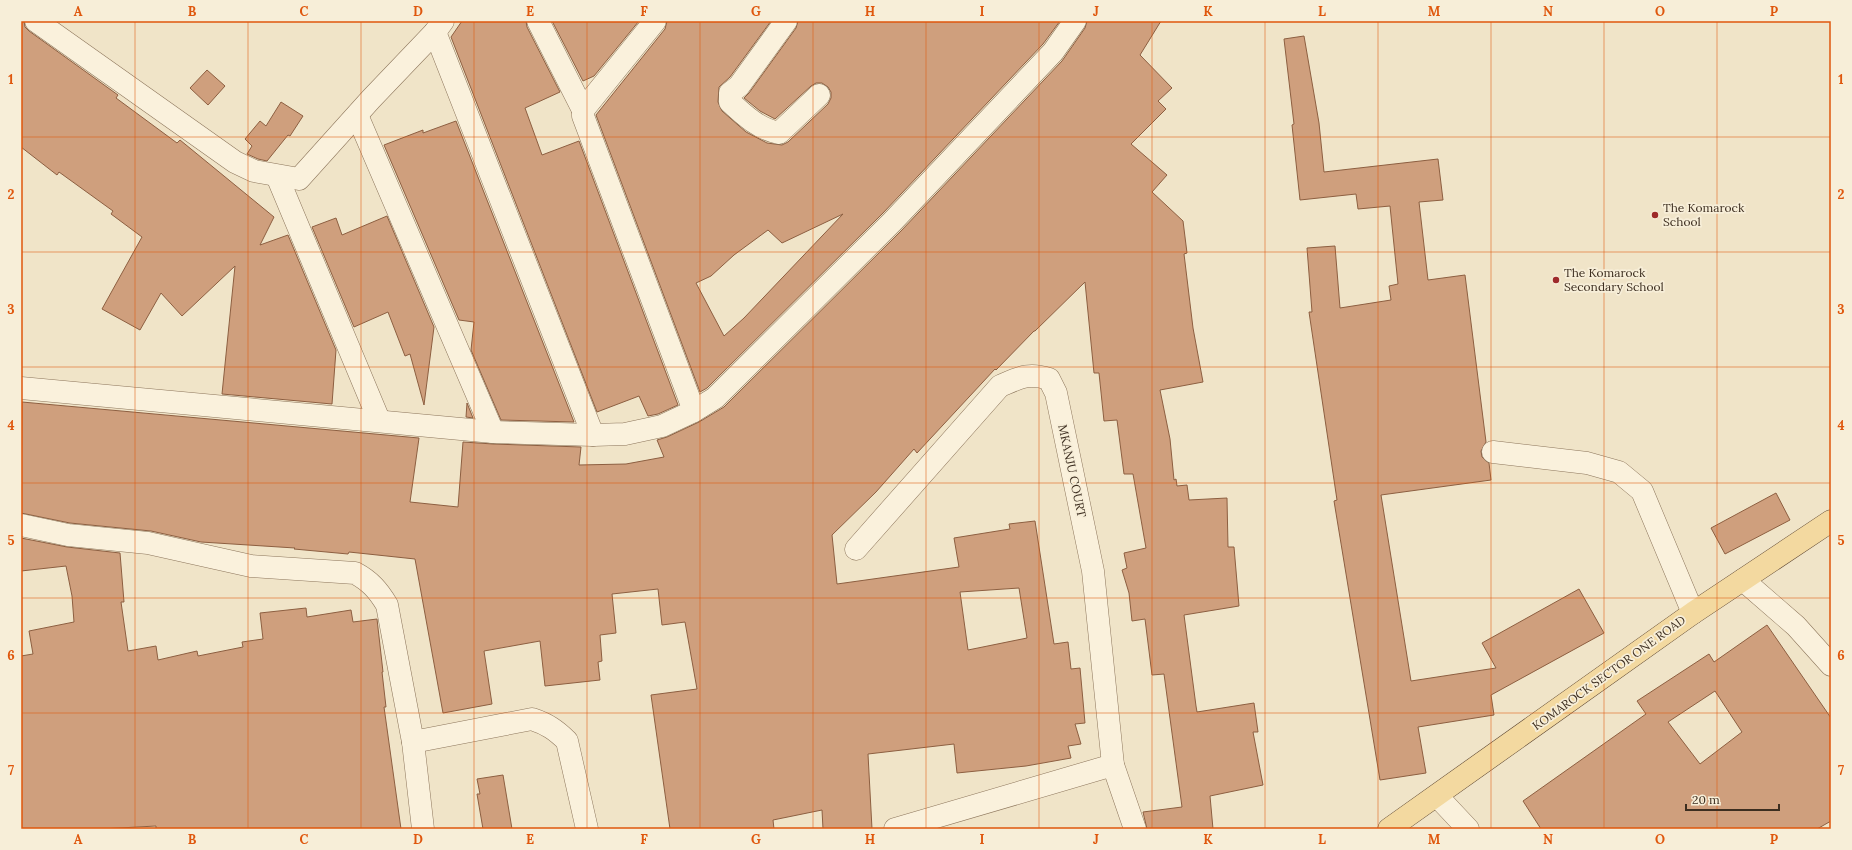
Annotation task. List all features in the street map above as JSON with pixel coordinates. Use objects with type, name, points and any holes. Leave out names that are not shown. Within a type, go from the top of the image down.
[{"type":"main road","name":"KOMAROCK SECTOR ONE ROAD","points":[[1389,829],[1693,613],[1831,521]]},
{"type":"street","points":[[36,21],[235,162],[254,171],[299,179],[439,26],[593,435]]},
{"type":"street","points":[[538,21],[583,110],[583,116],[694,411]]},
{"type":"street","points":[[583,110],[655,21]]},
{"type":"street","points":[[786,21],[738,86],[730,93],[730,102],[748,119],[769,131],[779,133],[819,95]]},
{"type":"street","points":[[21,388],[379,420],[493,432],[593,435],[626,434],[662,426],[694,411],[715,398],[892,222],[1053,52],[1075,21]]},
{"type":"street","points":[[357,115],[493,432]]},
{"type":"street","points":[[277,176],[379,420]]},
{"type":"street","name":"MKANJU COURT","points":[[856,549],[1000,386],[1026,376],[1038,376],[1049,379],[1056,393],[1094,571],[1113,765],[1135,829]]},
{"type":"street","points":[[1493,452],[1587,463],[1619,472],[1642,491],[1693,613]]},
{"type":"street","points":[[21,525],[68,535],[148,543],[251,566],[355,573],[367,580],[377,589],[387,605],[413,742],[423,829]]},
{"type":"street","points":[[1743,580],[1796,626],[1831,665]]},
{"type":"street","points":[[413,742],[532,719],[546,724],[557,731],[567,741],[587,829]]},
{"type":"street","points":[[895,829],[1113,765]]},
{"type":"street","points":[[1437,796],[1468,829]]},
{"type":"building","points":[[21,21],[24,21],[25,27],[29,31],[118,95],[116,98],[177,143],[180,140],[274,217],[260,245],[288,235],[336,350],[332,404],[222,394],[235,266],[182,316],[161,293],[140,330],[102,309],[142,237],[111,214],[113,211],[59,172],[57,175],[21,147]]},
{"type":"building","points":[[462,21],[526,21],[527,27],[560,92],[525,108],[542,155],[579,141],[678,405],[658,414],[648,416],[639,396],[597,412],[451,37]]},
{"type":"building","points":[[552,21],[639,21],[594,76],[583,81]]},
{"type":"building","points":[[667,21],[771,21],[730,77],[719,87],[718,102],[722,111],[746,132],[767,143],[782,145],[788,142],[828,104],[831,98],[831,92],[828,87],[822,83],[816,83],[811,86],[775,119],[760,111],[744,98],[796,28],[798,21],[1060,21],[1043,44],[883,213],[707,388],[700,392],[596,115],[665,29]],"holes":[[[843,214],[744,318],[724,336],[696,283],[711,276],[734,255],[768,230],[782,243]]]},
{"type":"building","points":[[1087,21],[1161,21],[1140,55],[1172,88],[1158,101],[1166,109],[1131,144],[1167,175],[1152,192],[1183,221],[1187,253],[1184,254],[1193,328],[1203,382],[1160,390],[1170,439],[1174,480],[1176,479],[1177,486],[1187,485],[1189,500],[1227,498],[1228,547],[1234,547],[1239,606],[1184,615],[1197,712],[1254,703],[1258,732],[1253,732],[1263,785],[1210,796],[1213,829],[1147,829],[1143,812],[1182,807],[1164,674],[1152,675],[1145,619],[1132,621],[1129,593],[1122,570],[1127,568],[1124,553],[1146,548],[1133,474],[1124,474],[1117,420],[1104,421],[1099,373],[1094,373],[1085,282],[996,370],[995,369],[917,453],[914,449],[876,492],[832,535],[837,584],[959,567],[954,538],[1010,529],[1009,524],[1035,521],[1054,644],[1068,642],[1071,669],[1080,668],[1085,723],[1075,724],[1081,744],[1068,746],[1071,758],[1026,766],[957,773],[954,744],[868,754],[872,829],[823,829],[822,810],[773,820],[774,829],[670,829],[651,695],[697,689],[685,622],[662,625],[658,589],[612,594],[616,633],[600,635],[602,661],[598,662],[600,680],[545,686],[540,641],[484,651],[492,704],[443,713],[415,559],[349,552],[348,554],[294,549],[295,548],[201,542],[151,531],[70,523],[21,513],[22,402],[419,438],[410,502],[458,507],[463,442],[581,447],[579,465],[626,464],[664,457],[657,440],[699,422],[724,407],[901,231],[1062,61],[1085,28]],"holes":[[[1019,588],[1027,638],[968,650],[960,592]]]},
{"type":"building","points":[[1304,36],[1319,123],[1324,172],[1438,159],[1443,200],[1419,202],[1428,280],[1465,275],[1486,442],[1481,451],[1482,457],[1489,463],[1491,480],[1381,495],[1411,681],[1496,668],[1482,643],[1579,589],[1604,633],[1491,695],[1494,715],[1418,727],[1426,773],[1380,780],[1334,501],[1337,500],[1309,312],[1312,312],[1307,248],[1335,246],[1340,308],[1391,300],[1389,286],[1398,284],[1390,206],[1358,209],[1356,194],[1300,200],[1292,125],[1294,124],[1284,39]]},
{"type":"building","points":[[207,70],[225,86],[208,105],[190,88]]},
{"type":"building","points":[[281,102],[303,116],[290,136],[288,135],[267,161],[247,154],[252,146],[245,139],[260,121],[266,126]]},
{"type":"building","points":[[456,121],[574,422],[501,420],[471,350],[474,322],[459,320],[384,145],[423,130],[423,133]]},
{"type":"building","points":[[387,216],[434,327],[424,405],[410,354],[405,356],[388,312],[354,327],[312,227],[336,218],[342,235]]},
{"type":"building","points":[[467,403],[473,418],[466,417]]},
{"type":"building","points":[[1776,493],[1790,520],[1725,554],[1711,528]]},
{"type":"building","points":[[21,538],[67,547],[120,553],[124,602],[121,602],[128,651],[156,646],[158,660],[197,651],[198,656],[243,647],[242,642],[263,639],[260,613],[306,608],[307,617],[351,610],[353,622],[377,619],[386,707],[384,707],[401,829],[156,829],[156,826],[101,829],[21,829],[21,656],[33,654],[29,631],[74,622],[72,596],[66,566],[21,571]]},
{"type":"building","points":[[1767,625],[1831,718],[1831,821],[1817,829],[1541,829],[1523,801],[1646,714],[1637,701],[1709,654],[1714,662]],"holes":[[[1715,691],[1742,732],[1700,764],[1668,722]]]},
{"type":"building","points":[[503,775],[512,829],[483,829],[477,794],[480,794],[477,779]]},
{"type":"place","name":"The Komarock School","points":[[1655,215]]},
{"type":"place","name":"The Komarock Secondary School","points":[[1556,280]]}]
